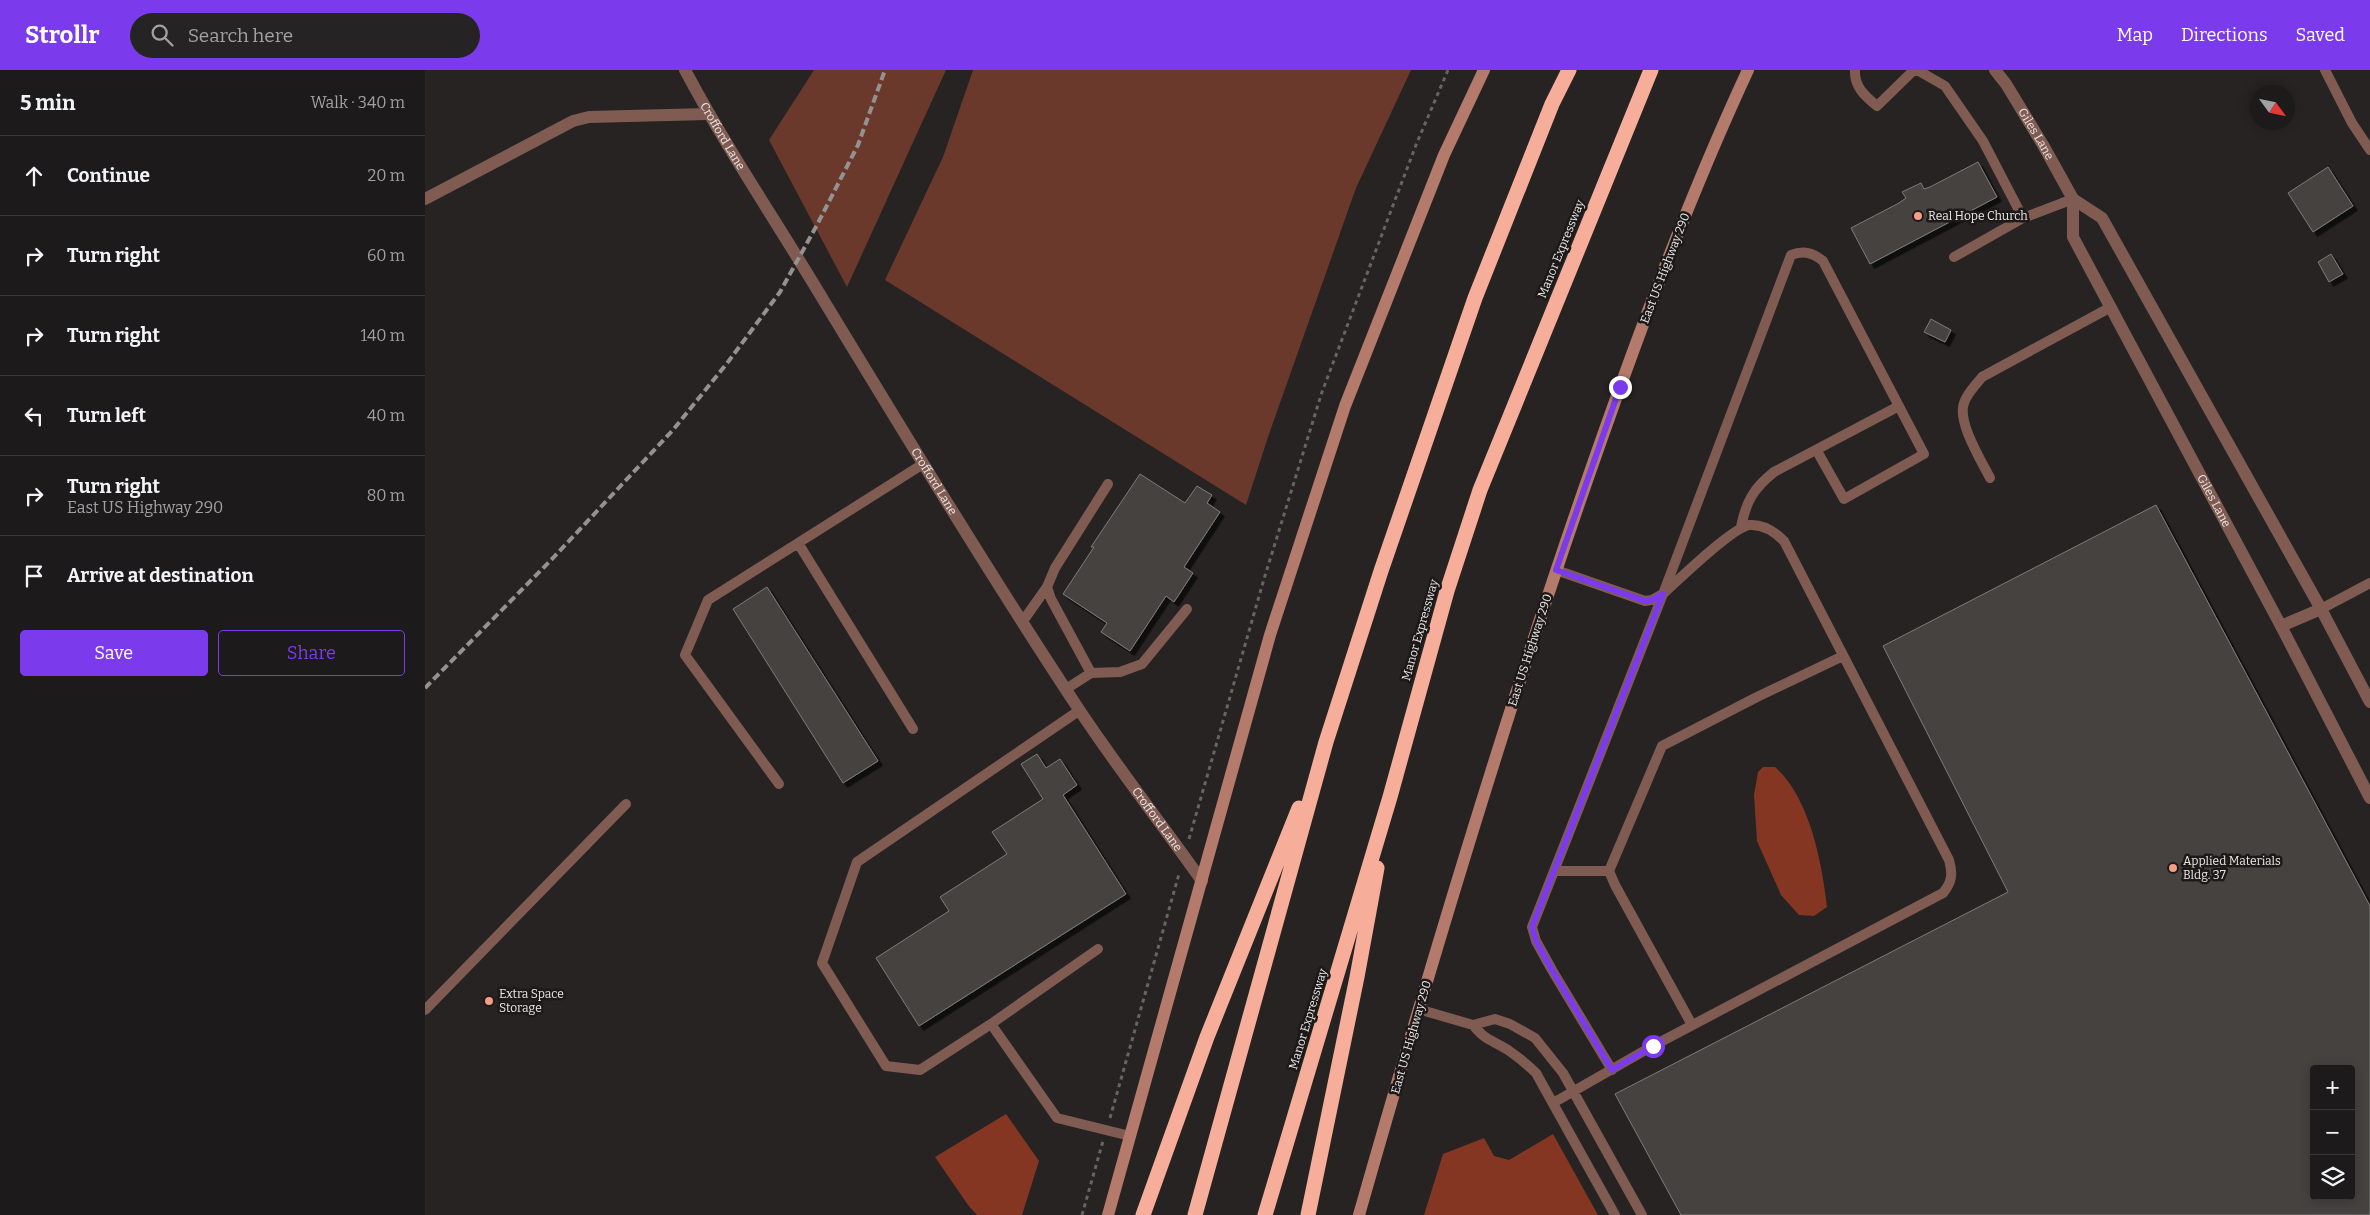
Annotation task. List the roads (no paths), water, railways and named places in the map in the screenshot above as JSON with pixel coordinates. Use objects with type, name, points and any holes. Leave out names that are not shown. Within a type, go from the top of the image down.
[{"type":"highway","points":[[1195,1215],[1326,742],[1381,571],[1475,298],[1552,104],[1569,70]]},
{"type":"highway","name":"Manor Expressway","points":[[1265,1215],[1390,797],[1447,591],[1480,490],[1651,70]]},
{"type":"highway","points":[[1143,1215],[1207,1037],[1326,742]]},
{"type":"highway","points":[[1308,1215],[1357,978],[1390,797]]},
{"type":"main road","points":[[1108,1215],[1270,636],[1345,406],[1444,155],[1484,70]]},
{"type":"main road","name":"East US Highway 290","points":[[1359,1215],[1418,1009],[1535,631],[1626,370],[1711,149],[1748,70]]},
{"type":"street","name":"Crofford Lane","points":[[685,70],[708,114],[923,464],[1066,689],[1202,881]]},
{"type":"street","name":"Giles Lane","points":[[1995,70],[2006,84],[2034,130],[2073,199],[2102,218],[2321,608],[2370,702]]},
{"type":"street","points":[[425,199],[573,121],[589,118],[708,114]]},
{"type":"street","name":"Giles Lane","points":[[2073,199],[2073,237],[2281,626],[2370,798]]},
{"type":"street","points":[[2281,626],[2321,608]]},
{"type":"lane","points":[[1855,70],[1854,80],[1864,96],[1877,106],[1915,70],[1945,86],[1983,141],[2023,218]]},
{"type":"lane","points":[[2325,70],[2352,124],[2370,150]]},
{"type":"lane","points":[[1954,257],[2023,218],[2073,199]]},
{"type":"lane","points":[[1612,1070],[1536,941],[1532,927],[1663,594],[1791,255],[1798,252],[1812,253],[1823,261],[1924,454],[1844,499],[1817,451]]},
{"type":"lane","points":[[1990,478],[1961,417],[1964,402],[1973,387],[1982,378],[2111,307]]},
{"type":"lane","points":[[1741,527],[1745,509],[1757,486],[1774,472],[1817,451],[1899,406]]},
{"type":"lane","points":[[779,784],[685,655],[708,600],[923,464]]},
{"type":"lane","points":[[1023,621],[1047,587],[1055,568],[1108,484]]},
{"type":"lane","points":[[1553,1103],[1692,1025],[1943,893],[1949,886],[1952,870],[1949,860],[1843,656],[1783,541],[1776,532],[1759,525],[1741,527],[1663,594],[1652,600],[1645,601],[1556,570]]},
{"type":"lane","points":[[798,543],[913,729]]},
{"type":"lane","points":[[2321,608],[2370,583]]},
{"type":"lane","points":[[1047,587],[1051,599],[1091,673]]},
{"type":"lane","points":[[1066,689],[1091,673],[1120,672],[1142,664],[1187,609]]},
{"type":"lane","points":[[1692,1025],[1609,872],[1662,746],[1757,697],[1843,656]]},
{"type":"lane","points":[[1080,710],[857,862],[822,963],[885,1066],[920,1070],[991,1024],[1098,949]]},
{"type":"lane","points":[[425,1010],[626,804]]},
{"type":"lane","points":[[1554,872],[1609,872]]},
{"type":"lane","points":[[1418,1009],[1473,1025],[1495,1019],[1524,1030],[1545,1048],[1573,1092],[1642,1215]]},
{"type":"lane","points":[[991,1024],[1057,1118],[1130,1136]]},
{"type":"lane","points":[[1473,1025],[1485,1039],[1506,1048],[1535,1073],[1615,1215]]},
{"type":"railway","points":[[425,688],[553,558],[673,430],[728,362],[780,292],[818,223],[858,145],[885,70]]},
{"type":"place","name":"Real Hope Church","points":[[1918,216]]},
{"type":"place","name":"Applied Materials Bldg. 37","points":[[2173,868]]},
{"type":"place","name":"Extra Space Storage","points":[[489,1001]]}]
